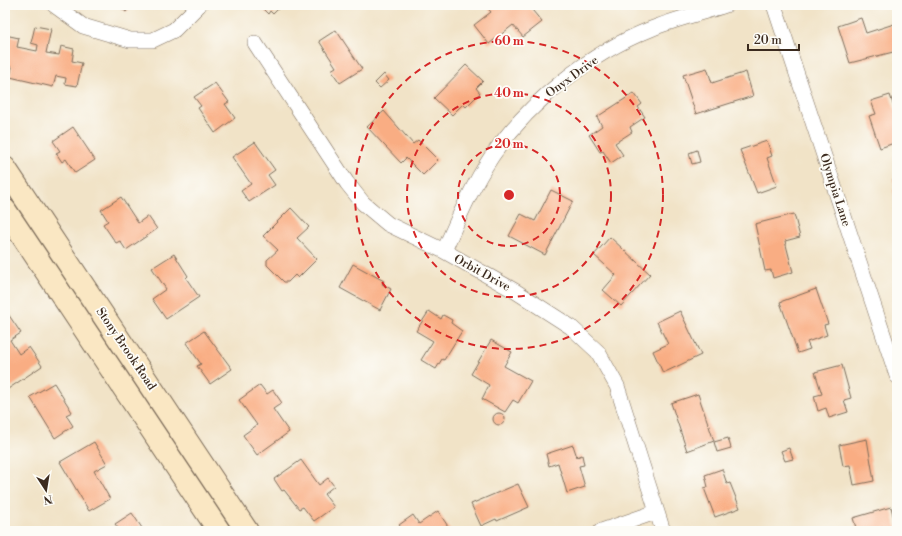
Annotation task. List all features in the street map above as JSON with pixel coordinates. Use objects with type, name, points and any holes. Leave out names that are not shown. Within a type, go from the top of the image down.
[{"type":"main road","name":"Stony Brook Road","points":[[5,168],[247,531]]},
{"type":"main road","name":"Stony Brook Road","points":[[5,210],[219,531]]},
{"type":"main road","points":[[127,393],[146,380]]},
{"type":"street","points":[[54,5],[83,26],[130,40],[153,40],[174,30],[199,5]]},
{"type":"street","name":"Onyx Drive","points":[[444,251],[464,205],[491,157],[515,125],[541,100],[570,76],[622,43],[651,29],[726,5]]},
{"type":"street","name":"Olympia Lane","points":[[774,5],[897,376]]},
{"type":"street","name":"Orbit Drive","points":[[255,43],[323,148],[363,203],[388,224],[444,251],[544,309],[571,327],[598,352],[617,386],[663,531]]},
{"type":"street","points":[[601,531],[656,512]]},
{"type":"building","points":[[118,5],[132,5],[126,12]]},
{"type":"building","points":[[259,5],[277,5],[275,6],[278,9],[273,14],[270,11],[268,14]]},
{"type":"building","points":[[485,5],[528,5],[542,22],[523,37],[513,25],[489,44],[474,25],[491,12]]},
{"type":"building","points":[[861,18],[866,33],[897,23],[897,51],[850,63],[838,26]]},
{"type":"building","points":[[35,26],[51,29],[46,53],[59,55],[61,46],[74,49],[72,61],[82,63],[77,86],[65,84],[66,78],[56,76],[53,87],[10,77],[12,67],[5,65],[5,35],[19,38],[17,47],[37,51],[38,45],[31,43]]},
{"type":"building","points":[[336,30],[362,69],[340,83],[331,70],[336,67],[319,41]]},
{"type":"building","points":[[466,65],[483,81],[476,88],[480,93],[466,107],[463,104],[452,115],[434,98]]},
{"type":"building","points":[[707,68],[712,83],[746,72],[753,96],[696,114],[683,75]]},
{"type":"building","points":[[384,74],[389,80],[380,88],[375,83]]},
{"type":"building","points":[[215,83],[229,102],[225,104],[235,118],[215,133],[198,108],[201,106],[194,97]]},
{"type":"building","points":[[634,93],[642,104],[638,107],[645,117],[630,127],[632,132],[615,143],[623,155],[611,163],[603,151],[600,152],[589,135],[602,126],[597,117]]},
{"type":"building","points":[[890,95],[897,116],[897,142],[880,148],[869,116],[876,114],[871,101]]},
{"type":"building","points":[[384,111],[413,144],[418,140],[438,160],[423,175],[406,158],[401,163],[367,127]]},
{"type":"building","points":[[73,127],[95,160],[75,173],[66,159],[62,162],[56,153],[60,151],[53,141]]},
{"type":"building","points":[[767,141],[772,156],[767,158],[777,186],[757,193],[740,150]]},
{"type":"building","points":[[255,142],[275,170],[268,175],[275,185],[249,202],[241,191],[251,184],[232,157]]},
{"type":"building","points":[[697,150],[700,162],[692,164],[689,153]]},
{"type":"building","points":[[897,178],[897,202],[893,190],[896,189],[893,179]]},
{"type":"building","points":[[551,190],[573,201],[545,255],[509,236],[521,214],[535,221]]},
{"type":"building","points":[[121,197],[138,223],[148,216],[157,229],[126,250],[120,241],[116,243],[103,224],[108,221],[101,210]]},
{"type":"building","points":[[291,208],[309,227],[297,238],[317,259],[298,278],[295,275],[288,282],[284,282],[267,265],[267,260],[278,250],[263,236]]},
{"type":"building","points":[[794,214],[800,237],[785,241],[793,272],[773,278],[771,270],[765,271],[755,224]]},
{"type":"building","points":[[610,237],[650,274],[621,306],[603,290],[616,275],[594,255]]},
{"type":"building","points":[[174,254],[188,276],[186,278],[199,297],[166,319],[152,299],[166,289],[152,268]]},
{"type":"building","points":[[353,264],[384,281],[382,284],[391,289],[380,310],[340,288]]},
{"type":"building","points":[[816,289],[828,324],[824,325],[827,335],[807,342],[810,349],[798,353],[780,302]]},
{"type":"building","points":[[429,311],[441,319],[443,315],[452,320],[451,323],[462,331],[444,360],[442,359],[436,369],[421,360],[433,341],[416,331]]},
{"type":"building","points":[[680,311],[701,355],[663,373],[653,351],[668,344],[657,322]]},
{"type":"building","points":[[8,314],[21,333],[10,340],[19,354],[29,347],[42,366],[5,391],[5,316]]},
{"type":"building","points":[[204,331],[232,369],[210,384],[197,366],[201,364],[186,343]]},
{"type":"building","points":[[491,340],[512,352],[504,366],[531,381],[518,403],[513,400],[505,412],[482,399],[489,385],[471,374]]},
{"type":"building","points":[[842,365],[851,398],[844,400],[848,412],[829,418],[826,408],[818,411],[814,396],[822,394],[815,372]]},
{"type":"building","points":[[54,383],[72,412],[66,415],[73,426],[55,438],[30,397]]},
{"type":"building","points":[[260,385],[267,394],[273,390],[282,403],[273,409],[289,432],[257,455],[243,435],[257,425],[239,400]]},
{"type":"building","points":[[698,394],[714,441],[687,451],[671,403]]},
{"type":"building","points":[[499,413],[503,415],[505,419],[503,423],[499,425],[495,423],[493,419],[495,415]]},
{"type":"building","points":[[728,438],[731,448],[717,452],[714,442]]},
{"type":"building","points":[[867,439],[874,481],[854,485],[850,465],[843,466],[839,445]]},
{"type":"building","points":[[94,442],[107,464],[94,471],[110,499],[89,511],[60,462]]},
{"type":"building","points":[[573,445],[577,457],[582,455],[584,465],[579,466],[585,487],[567,493],[558,463],[549,466],[546,454]]},
{"type":"building","points":[[789,448],[793,459],[785,461],[781,451]]},
{"type":"building","points":[[301,460],[319,485],[328,478],[334,486],[324,494],[334,507],[314,521],[303,507],[299,509],[284,490],[282,491],[274,479]]},
{"type":"building","points":[[722,469],[727,484],[730,483],[740,508],[715,517],[704,488],[708,487],[705,475]]},
{"type":"building","points":[[518,484],[529,507],[497,521],[496,519],[481,526],[471,504]]},
{"type":"building","points":[[891,507],[897,530],[857,531],[853,518]]},
{"type":"building","points":[[438,511],[451,531],[404,531],[399,525],[413,515],[419,524]]},
{"type":"building","points":[[132,513],[144,531],[120,531],[115,524]]}]
